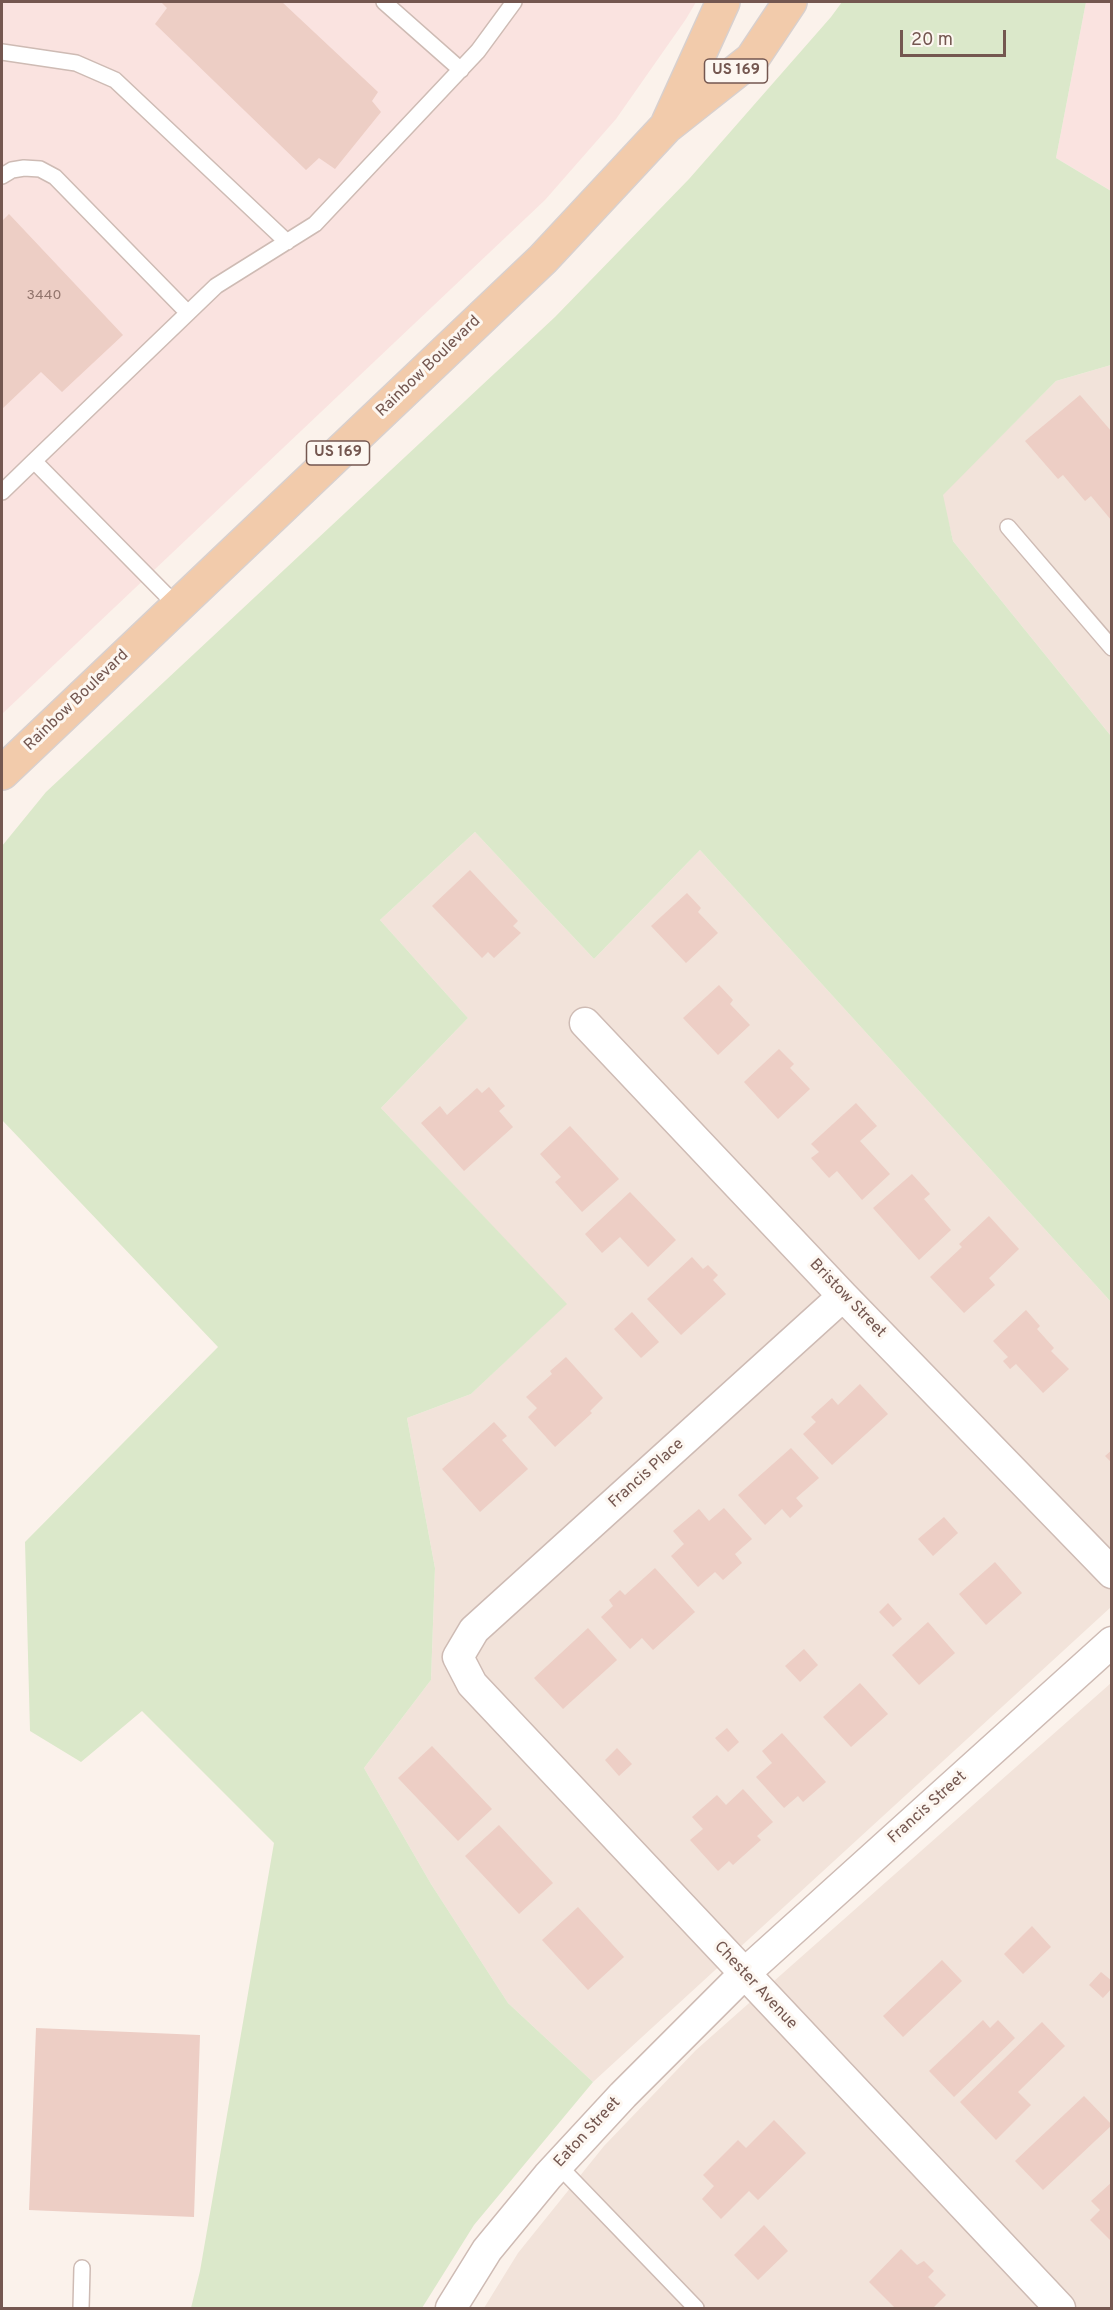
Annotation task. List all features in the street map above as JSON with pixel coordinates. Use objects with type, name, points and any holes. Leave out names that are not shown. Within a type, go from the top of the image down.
[{"type":"main road","name":"Rainbow Boulevard","points":[[666,127],[723,2]]},
{"type":"main road","name":"Rainbow Boulevard","points":[[2,773],[543,259],[666,127],[752,59],[790,2]]},
{"type":"street","name":"Bristow Street","points":[[585,1023],[843,1296],[1112,1573]]},
{"type":"street","name":"Francis Place","points":[[458,1657],[474,1630],[843,1296]]},
{"type":"street","name":"Francis Street","points":[[744,1974],[1112,1642]]},
{"type":"street","name":"Chester Avenue","points":[[458,1657],[472,1684],[1060,2308]]},
{"type":"street","name":"Eaton Street","points":[[450,2308],[487,2250],[558,2165],[622,2095],[744,1974]]},
{"type":"lane","points":[[384,2],[461,70]]},
{"type":"lane","points":[[2,492],[216,286],[315,224],[461,70],[514,2]]},
{"type":"lane","points":[[2,52],[76,63],[115,81],[286,242]]},
{"type":"lane","points":[[2,176],[12,170],[24,168],[40,169],[55,177],[188,313]]},
{"type":"lane","points":[[34,461],[177,606]]},
{"type":"lane","points":[[1008,527],[1112,648]]},
{"type":"lane","points":[[558,2165],[696,2308]]},
{"type":"lane","points":[[81,2308],[82,2268]]},
{"type":"shaded area","points":[[2,2],[696,2],[616,119],[545,200],[2,714]]},
{"type":"shaded area","points":[[1086,2],[1111,2],[1111,191],[1056,158]]},
{"type":"shaded area","points":[[1111,365],[1111,736],[953,541],[942,495],[1056,381]]},
{"type":"shaded area","points":[[475,832],[594,959],[700,850],[1111,1302],[1111,1607],[593,2082],[508,2003],[431,1884],[364,1768],[431,1680],[435,1568],[407,1418],[471,1394],[566,1304],[381,1108],[468,1018],[380,920]]},
{"type":"shaded area","points":[[1111,1683],[1111,2308],[484,2308],[518,2253],[604,2146],[696,2050]]},
{"type":"green space","points":[[842,2],[1086,2],[1056,158],[1111,191],[1111,365],[1056,381],[943,495],[953,541],[1111,736],[1111,1302],[700,850],[594,959],[475,832],[380,920],[468,1018],[381,1108],[567,1304],[471,1394],[407,1418],[435,1568],[431,1680],[364,1768],[431,1884],[508,2003],[593,2082],[474,2225],[422,2308],[191,2308],[200,2271],[274,1843],[142,1711],[81,1762],[30,1731],[25,1542],[218,1347],[2,1120],[2,846],[46,792],[555,317],[689,179]]},
{"type":"building","points":[[161,2],[282,2],[378,92],[372,101],[381,112],[335,169],[319,158],[306,170],[155,24],[167,8]]},
{"type":"building","points":[[9,214],[123,335],[62,392],[41,372],[2,409],[2,221]]},
{"type":"building","points":[[1080,395],[1112,432],[1112,521],[1091,496],[1085,501],[1063,475],[1058,479],[1025,441]]},
{"type":"building","points":[[470,870],[518,921],[513,926],[521,933],[494,958],[488,952],[482,958],[432,906]]},
{"type":"building","points":[[687,893],[701,908],[698,912],[718,933],[686,963],[651,926]]},
{"type":"building","points":[[719,985],[733,1000],[730,1004],[750,1025],[718,1055],[683,1018]]},
{"type":"building","points":[[779,1049],[794,1064],[790,1068],[810,1089],[778,1119],[744,1082]]},
{"type":"building","points":[[489,1087],[505,1106],[499,1111],[513,1127],[464,1171],[421,1123],[440,1106],[447,1115],[477,1088],[482,1093]]},
{"type":"building","points":[[856,1103],[877,1126],[860,1141],[890,1174],[862,1200],[837,1171],[829,1178],[811,1158],[819,1152],[811,1144]]},
{"type":"building","points":[[570,1126],[619,1179],[582,1212],[555,1182],[561,1177],[540,1154]]},
{"type":"building","points":[[912,1174],[930,1194],[924,1199],[951,1230],[919,1260],[873,1208]]},
{"type":"building","points":[[630,1192],[676,1240],[648,1267],[620,1237],[602,1253],[585,1234]]},
{"type":"building","points":[[989,1216],[1019,1249],[989,1278],[995,1285],[964,1313],[930,1277],[962,1247],[959,1244]]},
{"type":"building","points":[[692,1257],[703,1269],[708,1265],[718,1275],[713,1280],[726,1294],[681,1335],[647,1299]]},
{"type":"building","points":[[1026,1310],[1040,1326],[1037,1329],[1054,1348],[1051,1351],[1069,1369],[1043,1393],[1016,1364],[1010,1369],[1003,1361],[1008,1357],[993,1341]]},
{"type":"building","points":[[632,1312],[659,1342],[641,1358],[614,1329]]},
{"type":"building","points":[[566,1357],[603,1398],[590,1411],[592,1413],[555,1447],[528,1417],[537,1408],[526,1397],[552,1374],[550,1371]]},
{"type":"building","points":[[860,1384],[888,1414],[832,1465],[803,1434],[816,1422],[811,1417],[832,1398],[838,1405]]},
{"type":"building","points":[[494,1422],[507,1436],[502,1440],[528,1469],[480,1512],[442,1469]]},
{"type":"building","points":[[791,1448],[819,1478],[796,1498],[803,1506],[790,1518],[782,1509],[765,1525],[738,1495]]},
{"type":"building","points":[[1112,1450],[1112,1463],[1105,1456]]},
{"type":"building","points":[[724,1508],[752,1539],[735,1554],[742,1563],[723,1580],[715,1572],[698,1587],[671,1556],[684,1544],[673,1531],[699,1509],[709,1521]]},
{"type":"building","points":[[944,1517],[958,1533],[933,1556],[918,1539]]},
{"type":"building","points":[[995,1562],[1022,1593],[986,1625],[959,1594]]},
{"type":"building","points":[[655,1568],[695,1612],[653,1650],[642,1638],[630,1649],[601,1617],[613,1606],[609,1600],[620,1590],[625,1595]]},
{"type":"building","points":[[888,1603],[902,1619],[893,1627],[879,1612]]},
{"type":"building","points":[[928,1622],[955,1653],[919,1685],[892,1655]]},
{"type":"building","points":[[588,1628],[617,1660],[563,1709],[534,1678]]},
{"type":"building","points":[[804,1649],[818,1665],[800,1682],[785,1666]]},
{"type":"building","points":[[860,1683],[888,1714],[851,1747],[823,1717]]},
{"type":"building","points":[[727,1728],[739,1742],[728,1752],[715,1738]]},
{"type":"building","points":[[782,1733],[826,1782],[803,1802],[798,1796],[784,1808],[756,1777],[772,1763],[762,1751]]},
{"type":"building","points":[[432,1746],[492,1809],[458,1841],[398,1778]]},
{"type":"building","points":[[617,1748],[632,1764],[619,1776],[605,1760]]},
{"type":"building","points":[[743,1789],[773,1822],[757,1836],[761,1840],[733,1865],[729,1861],[718,1871],[690,1840],[703,1829],[692,1817],[717,1795],[726,1805]]},
{"type":"building","points":[[499,1825],[553,1883],[519,1914],[465,1856]]},
{"type":"building","points":[[578,1907],[624,1957],[588,1990],[542,1940]]},
{"type":"building","points":[[1032,1926],[1051,1947],[1023,1974],[1004,1954]]},
{"type":"building","points":[[942,1960],[962,1981],[903,2037],[883,2016]]},
{"type":"building","points":[[1101,1972],[1112,1981],[1112,1988],[1103,1998],[1089,1985]]},
{"type":"building","points":[[983,2020],[990,2028],[998,2020],[1015,2038],[954,2097],[929,2071]]},
{"type":"building","points":[[1042,2022],[1065,2046],[1018,2092],[1031,2105],[996,2140],[960,2102]]},
{"type":"building","points":[[36,2028],[200,2035],[194,2217],[29,2210]]},
{"type":"building","points":[[1084,2096],[1112,2125],[1043,2190],[1015,2161]]},
{"type":"building","points":[[774,2120],[806,2153],[758,2200],[749,2191],[721,2219],[702,2199],[714,2186],[703,2175],[738,2140],[746,2148]]},
{"type":"building","points":[[1112,2182],[1112,2242],[1090,2220],[1100,2210],[1091,2201]]},
{"type":"building","points":[[764,2225],[788,2251],[758,2280],[734,2255]]},
{"type":"building","points":[[901,2249],[917,2265],[924,2261],[934,2271],[928,2277],[946,2295],[933,2308],[895,2308],[869,2282]]}]
